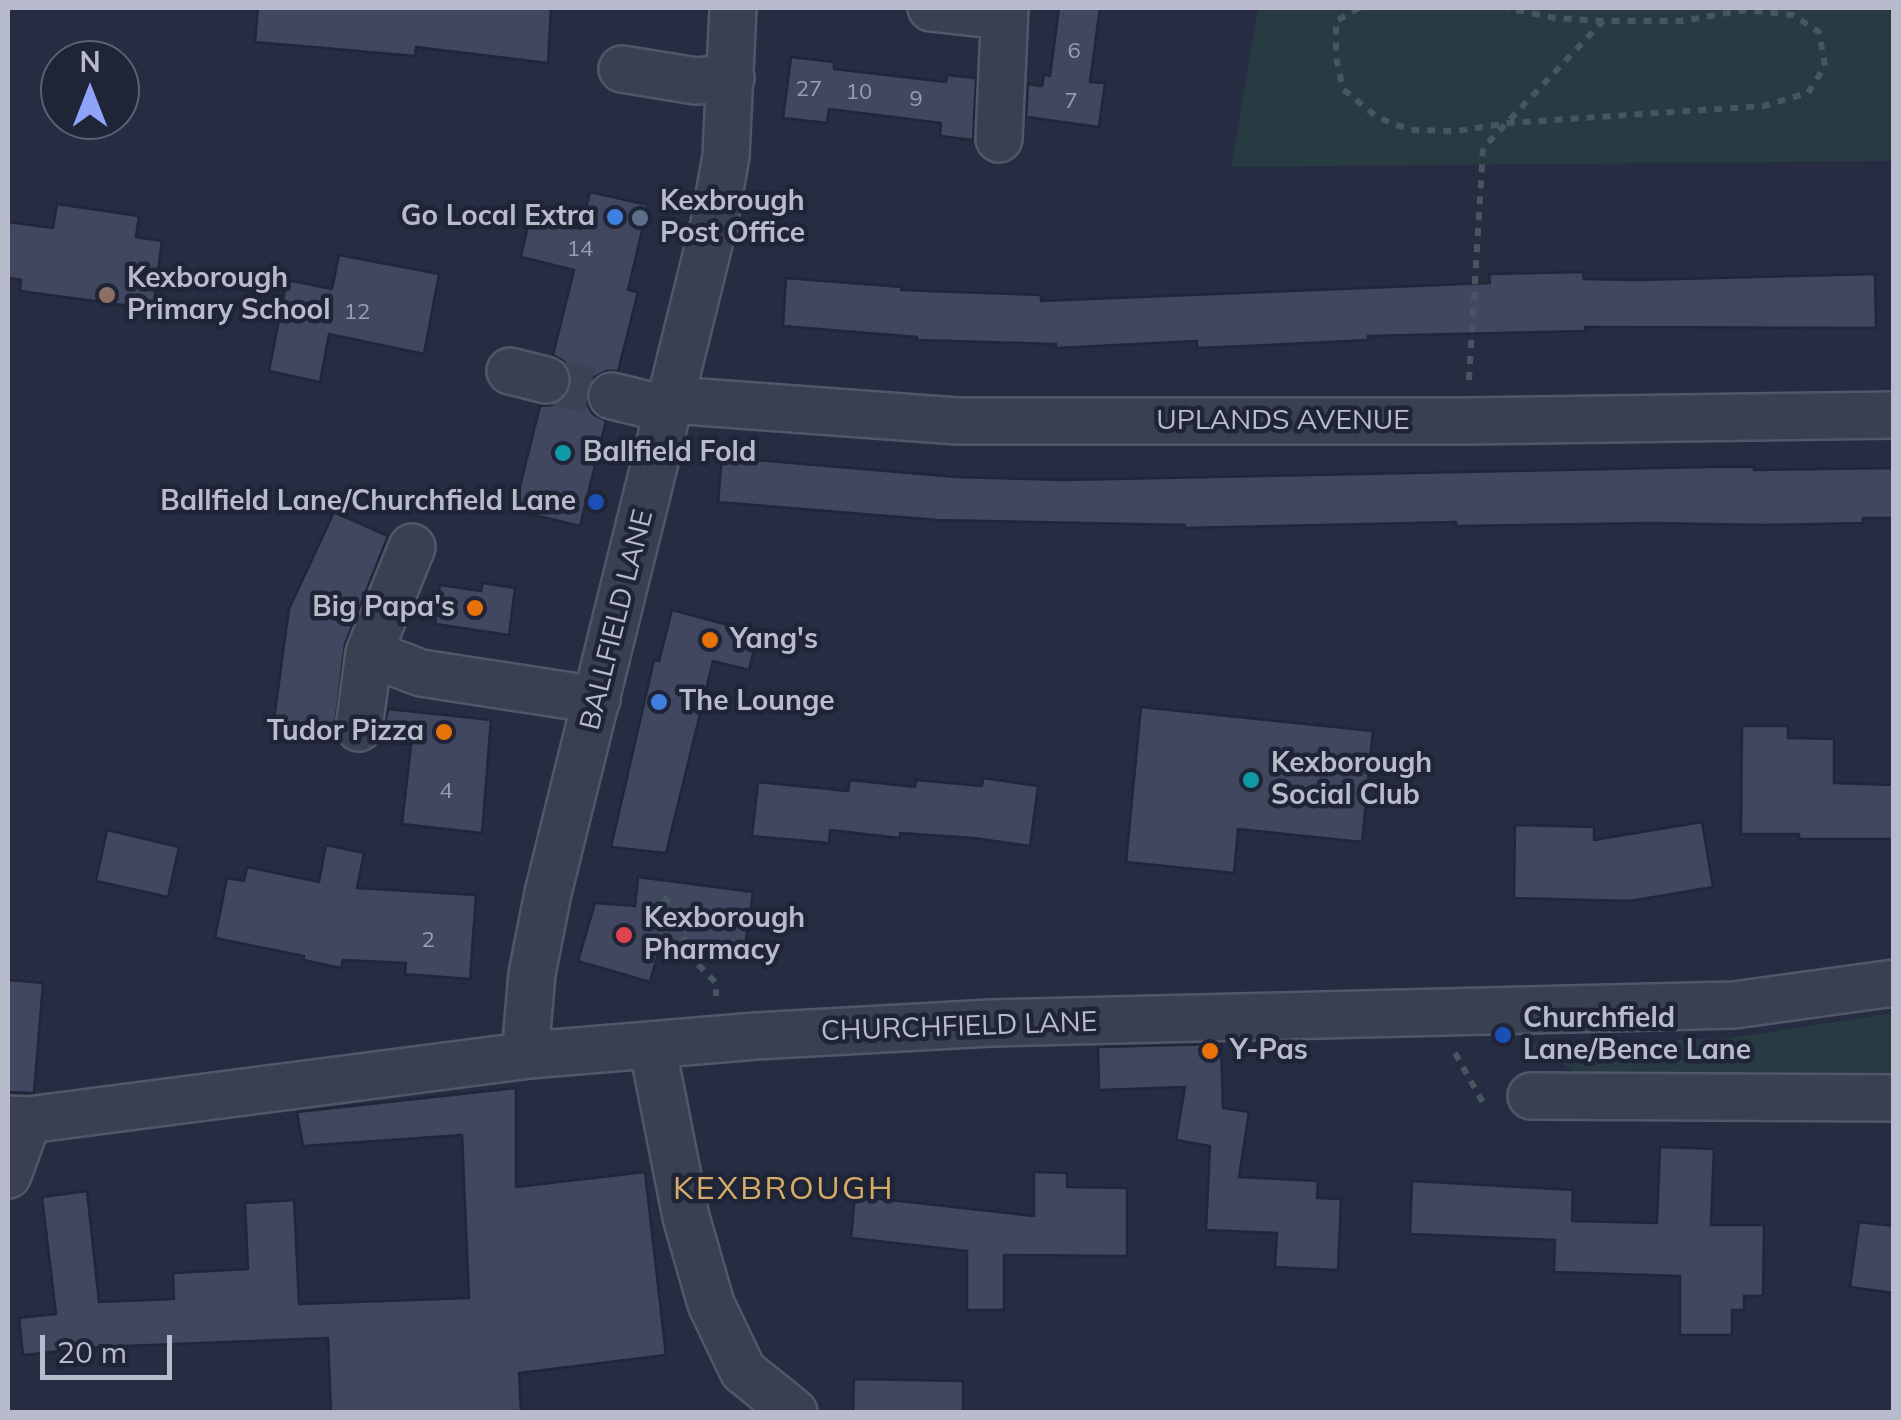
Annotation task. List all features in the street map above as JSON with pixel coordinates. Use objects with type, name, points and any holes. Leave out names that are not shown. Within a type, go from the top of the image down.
[{"type":"street","name":"BALLFIELD LANE","points":[[530,1055],[527,1030],[532,974],[548,893],[714,224],[726,156],[733,8]]},
{"type":"street","points":[[931,8],[1004,12],[999,139]]},
{"type":"street","points":[[622,69],[696,81],[731,78]]},
{"type":"street","points":[[612,396],[671,405]]},
{"type":"street","name":"UPLANDS AVENUE","points":[[671,405],[958,422],[1466,422],[1894,414]]},
{"type":"street","points":[[359,728],[369,652],[412,547]]},
{"type":"street","points":[[369,652],[421,673],[597,700]]},
{"type":"street","name":"CHURCHFIELD LANE","points":[[18,1120],[530,1055],[715,1039],[991,1023],[1734,1005],[1894,983]]},
{"type":"street","points":[[652,1044],[686,1216],[710,1304],[744,1371],[794,1412]]},
{"type":"street","points":[[1531,1096],[1894,1098]]},
{"type":"street","points":[[8,1175],[18,1120]]},
{"type":"path","points":[[1359,8],[1336,22],[1336,57],[1343,88],[1377,116],[1410,130],[1457,131],[1508,122],[1764,106],[1808,93],[1824,66],[1819,32],[1793,16],[1746,10],[1682,22],[1603,21],[1555,18],[1507,8]]},
{"type":"path","points":[[1466,422],[1483,148],[1603,21]]},
{"type":"path","points":[[663,898],[676,905],[688,954],[716,982],[715,1039]]},
{"type":"path","points":[[1433,1012],[1491,1118],[1531,1096]]},
{"type":"shaded area","points":[[1258,8],[1893,8],[1893,161],[1231,167]]},
{"type":"shaded area","points":[[1893,1013],[1893,1079],[1581,1076],[1563,1064],[1527,1064],[1525,1045],[1731,1038]]},
{"type":"building","points":[[258,8],[551,8],[548,63],[416,47],[415,56],[255,42]]},
{"type":"building","points":[[1059,8],[1100,8],[1090,82],[1105,83],[1099,127],[1026,117],[1028,84],[1042,86],[1044,75],[1050,76]]},
{"type":"building","points":[[791,57],[834,62],[834,69],[946,82],[947,75],[976,78],[973,140],[940,136],[941,123],[829,109],[827,123],[783,118]]},
{"type":"building","name":"Ballfield Fold","points":[[590,192],[648,205],[628,290],[638,292],[618,371],[594,377],[586,391],[593,414],[606,421],[580,526],[514,510],[540,406],[564,399],[572,385],[565,362],[553,355],[574,270],[521,257],[530,217],[581,229]]},
{"type":"building","points":[[57,204],[139,216],[136,237],[162,241],[153,309],[20,291],[21,280],[8,278],[8,222],[53,228]]},
{"type":"building","points":[[339,255],[439,274],[424,354],[329,334],[320,382],[269,371],[287,280],[332,289]]},
{"type":"building","points":[[1583,272],[1584,279],[1638,280],[1875,274],[1876,328],[1585,327],[1585,331],[1368,336],[1368,340],[1197,348],[1197,341],[1056,348],[1056,344],[917,340],[783,326],[786,278],[902,287],[901,290],[1041,295],[1041,301],[1490,283],[1489,274]]},
{"type":"building","points":[[722,457],[956,477],[1064,480],[1709,467],[1894,468],[1894,518],[1863,518],[1863,523],[1767,525],[1456,526],[1456,522],[1185,528],[937,520],[718,502]]},
{"type":"building","points":[[334,512],[388,536],[345,644],[334,734],[273,726],[289,609]]},
{"type":"building","name":"Big Papa's","points":[[483,583],[515,588],[509,635],[435,624],[440,585],[481,591]]},
{"type":"building","points":[[672,610],[758,633],[749,670],[713,661],[666,853],[611,847],[654,660],[659,661]]},
{"type":"building","name":"Kexborough Social Club","points":[[1141,707],[1373,731],[1362,842],[1238,829],[1234,873],[1126,862]]},
{"type":"building","points":[[388,709],[491,720],[482,833],[402,824],[411,745],[381,741]]},
{"type":"building","points":[[1742,726],[1788,726],[1788,738],[1834,739],[1834,783],[1894,785],[1894,839],[1799,839],[1799,834],[1741,834]]},
{"type":"building","points":[[983,778],[1038,786],[1030,846],[973,838],[900,833],[900,838],[830,830],[829,843],[752,836],[758,782],[848,791],[850,780],[915,787],[916,780],[982,786]]},
{"type":"building","points":[[1702,822],[1713,887],[1630,901],[1514,898],[1515,825],[1594,827],[1594,840]]},
{"type":"building","points":[[107,830],[179,847],[168,897],[96,881]]},
{"type":"building","points":[[326,845],[364,853],[357,888],[476,895],[470,979],[405,974],[406,963],[343,960],[341,968],[303,960],[304,956],[215,938],[227,878],[244,881],[247,867],[319,882]]},
{"type":"building","points":[[638,877],[753,892],[743,961],[659,949],[650,982],[578,961],[595,903],[635,906]]},
{"type":"building","points":[[8,980],[43,983],[34,1093],[8,1092]]},
{"type":"building","points":[[1221,1044],[1223,1108],[1249,1112],[1239,1177],[1318,1181],[1317,1198],[1341,1199],[1338,1270],[1275,1267],[1277,1233],[1206,1230],[1210,1146],[1176,1140],[1185,1087],[1099,1090],[1098,1047]]},
{"type":"building","points":[[516,1088],[516,1187],[645,1172],[666,1355],[519,1373],[521,1412],[331,1412],[328,1338],[100,1347],[23,1355],[19,1318],[56,1314],[42,1197],[87,1191],[99,1302],[174,1299],[173,1273],[248,1269],[245,1203],[294,1200],[299,1304],[469,1298],[462,1135],[303,1146],[297,1112]]},
{"type":"building","points":[[1660,1147],[1714,1149],[1711,1225],[1764,1225],[1763,1296],[1744,1296],[1744,1310],[1732,1310],[1732,1335],[1680,1335],[1680,1276],[1554,1272],[1555,1240],[1410,1234],[1412,1181],[1573,1190],[1572,1221],[1657,1223]]},
{"type":"building","points":[[1034,1172],[1067,1173],[1067,1187],[1127,1188],[1127,1256],[1004,1255],[1004,1310],[967,1310],[967,1251],[851,1238],[855,1196],[1034,1216]]},
{"type":"building","points":[[1859,1222],[1894,1226],[1894,1293],[1850,1287]]},
{"type":"building","points":[[854,1379],[963,1381],[963,1412],[853,1412]]},
{"type":"tunnel","points":[[546,380],[612,396]]},
{"type":"place","name":"Go Local Extra","points":[[615,217]]},
{"type":"place","name":"Kexbrough Post Office","points":[[640,218]]},
{"type":"place","name":"Kexborough Primary School","points":[[107,295]]},
{"type":"place","name":"Ballfield Fold","points":[[563,453]]},
{"type":"place","name":"Ballfield Lane/Churchfield Lane","points":[[596,502]]},
{"type":"place","name":"Big Papa's","points":[[475,608]]},
{"type":"place","name":"Yang's","points":[[710,640]]},
{"type":"place","name":"The Lounge","points":[[659,702]]},
{"type":"place","name":"Tudor Pizza","points":[[444,732]]},
{"type":"place","name":"Kexborough Social Club","points":[[1251,780]]},
{"type":"place","name":"Kexborough Pharmacy","points":[[624,935]]},
{"type":"place","name":"Churchfield Lane/Bence Lane","points":[[1503,1035]]},
{"type":"place","name":"Y-Pas","points":[[1210,1051]]},
{"type":"district","name":"KEXBROUGH","points":[[784,1189]]}]
